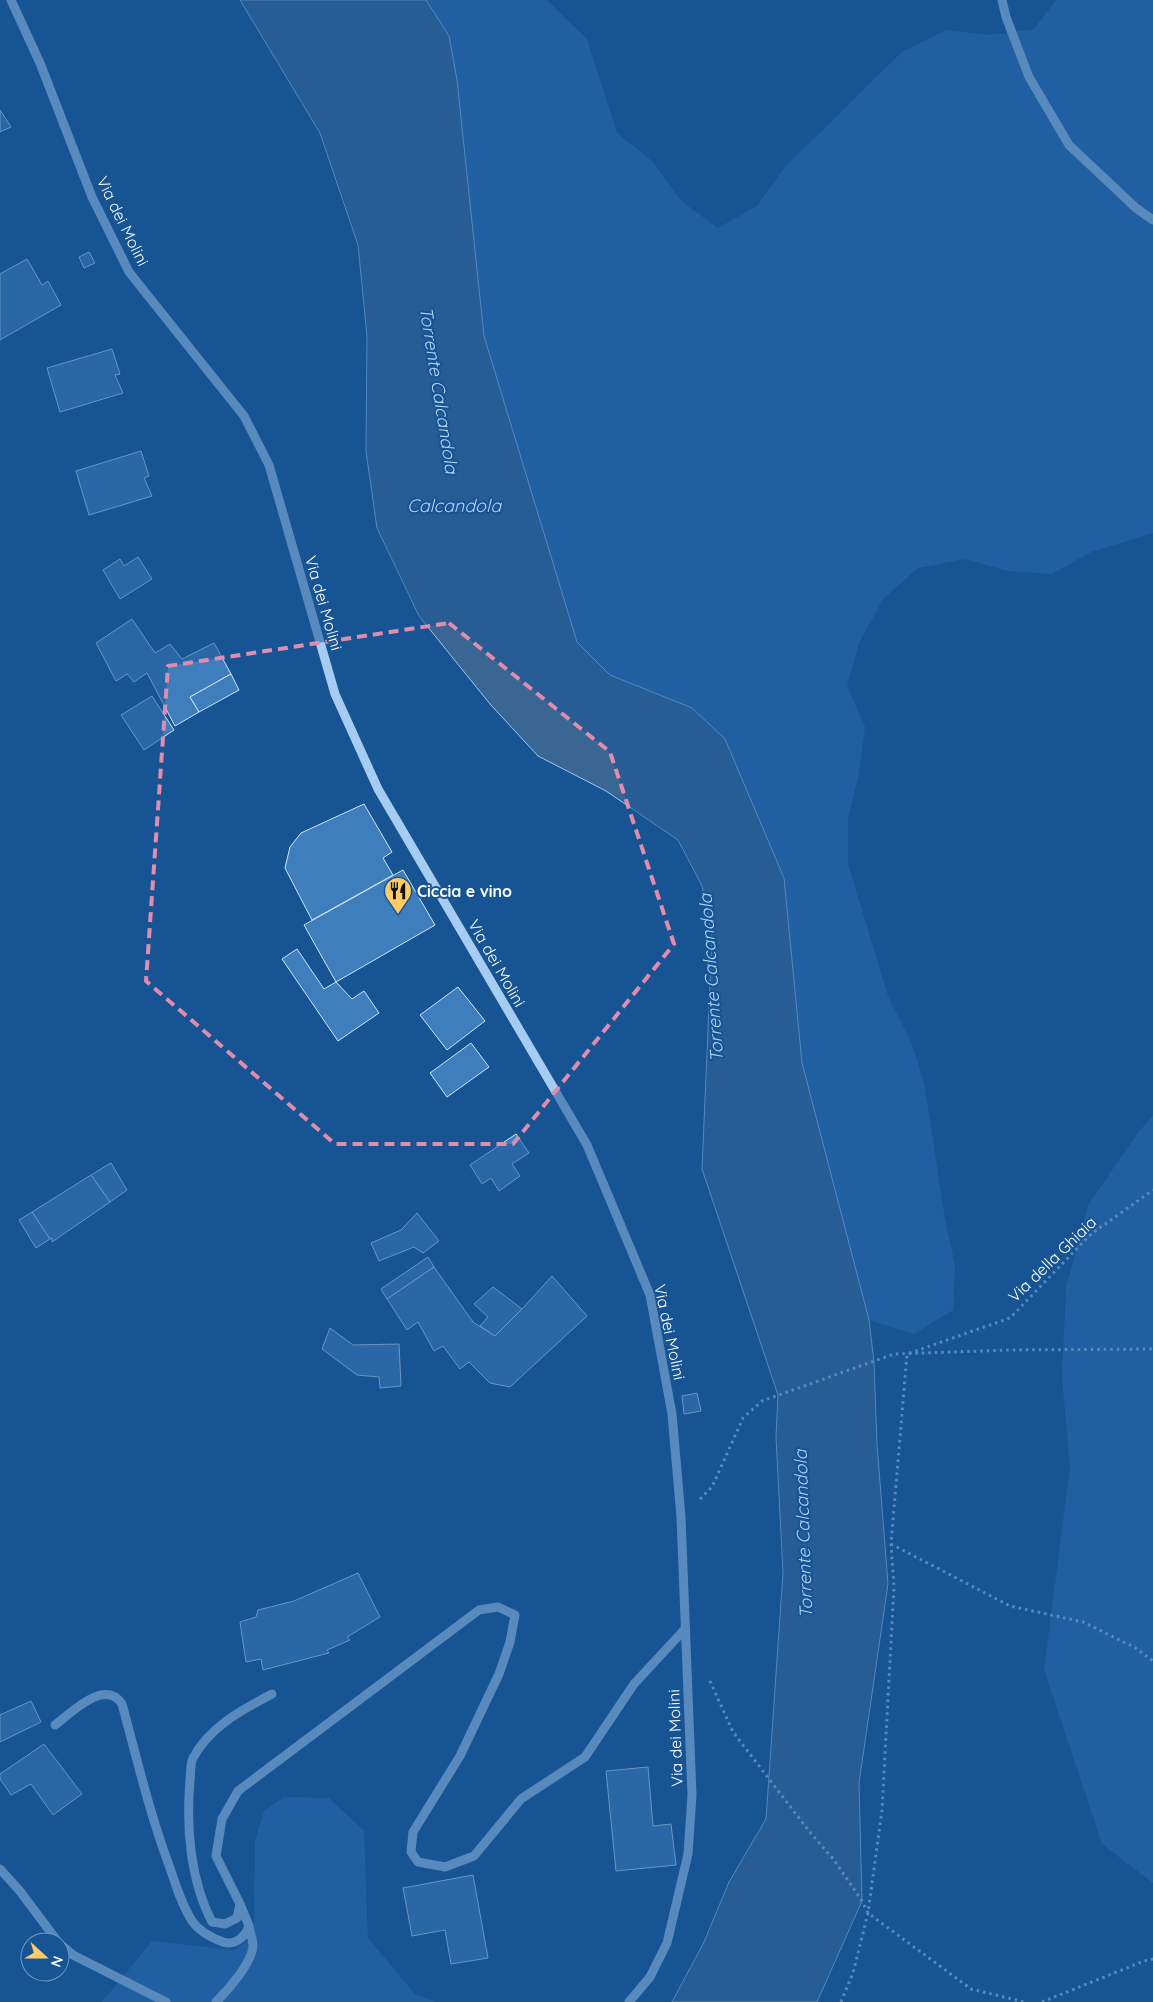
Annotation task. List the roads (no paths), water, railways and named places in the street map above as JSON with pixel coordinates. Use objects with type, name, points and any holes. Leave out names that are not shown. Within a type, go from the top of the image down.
[{"type":"street","name":"Via dei Molini","points":[[11,0],[40,63],[92,197],[129,272],[244,416],[269,465],[335,694],[378,789],[587,1145],[650,1295],[672,1414],[681,1517],[692,1795],[688,1854],[667,1943],[650,1977],[629,2002]]},
{"type":"street","points":[[1002,0],[1006,17],[1029,77],[1069,145],[1136,208],[1153,220]]},
{"type":"street","points":[[216,2002],[246,1965],[253,1947],[249,1926],[216,1856],[222,1820],[238,1791],[479,1610],[498,1607],[515,1615],[510,1642],[499,1674],[460,1756],[413,1832],[411,1852],[418,1862],[445,1867],[474,1856],[522,1799],[585,1757],[634,1684],[685,1628]]},
{"type":"street","points":[[55,1725],[98,1695],[109,1694],[118,1698],[122,1704],[155,1828],[182,1901],[193,1922],[206,1934],[226,1943],[236,1942],[245,1935],[249,1926]]},
{"type":"street","points":[[240,1904],[237,1918],[225,1924],[212,1922],[204,1906],[192,1855],[188,1806],[192,1759],[213,1732],[235,1714],[272,1694]]},
{"type":"street","points":[[0,1869],[19,1890],[51,1932]]},
{"type":"street","points":[[70,1952],[166,2002]]},
{"type":"water","name":"Calcandola","points":[[240,0],[426,0],[449,36],[457,80],[484,336],[577,642],[610,675],[692,708],[725,739],[784,878],[802,1063],[869,1320],[874,1362],[877,1444],[888,1584],[859,1783],[862,1901],[817,2002],[672,2002],[704,1942],[729,1882],[766,1819],[783,1573],[776,1437],[778,1395],[702,1169],[712,937],[702,886],[678,840],[606,791],[538,756],[490,704],[419,616],[377,528],[366,451],[367,336],[358,245],[320,133]]},
{"type":"place","name":"Ciccia e vino","points":[[398,915]]},
{"type":"water label","name":"Torrente Calcandola","points":[[439,390]]},
{"type":"water label","name":"Torrente Calcandola","points":[[711,978]]},
{"type":"water label","name":"Torrente Calcandola","points":[[803,1534]]}]
